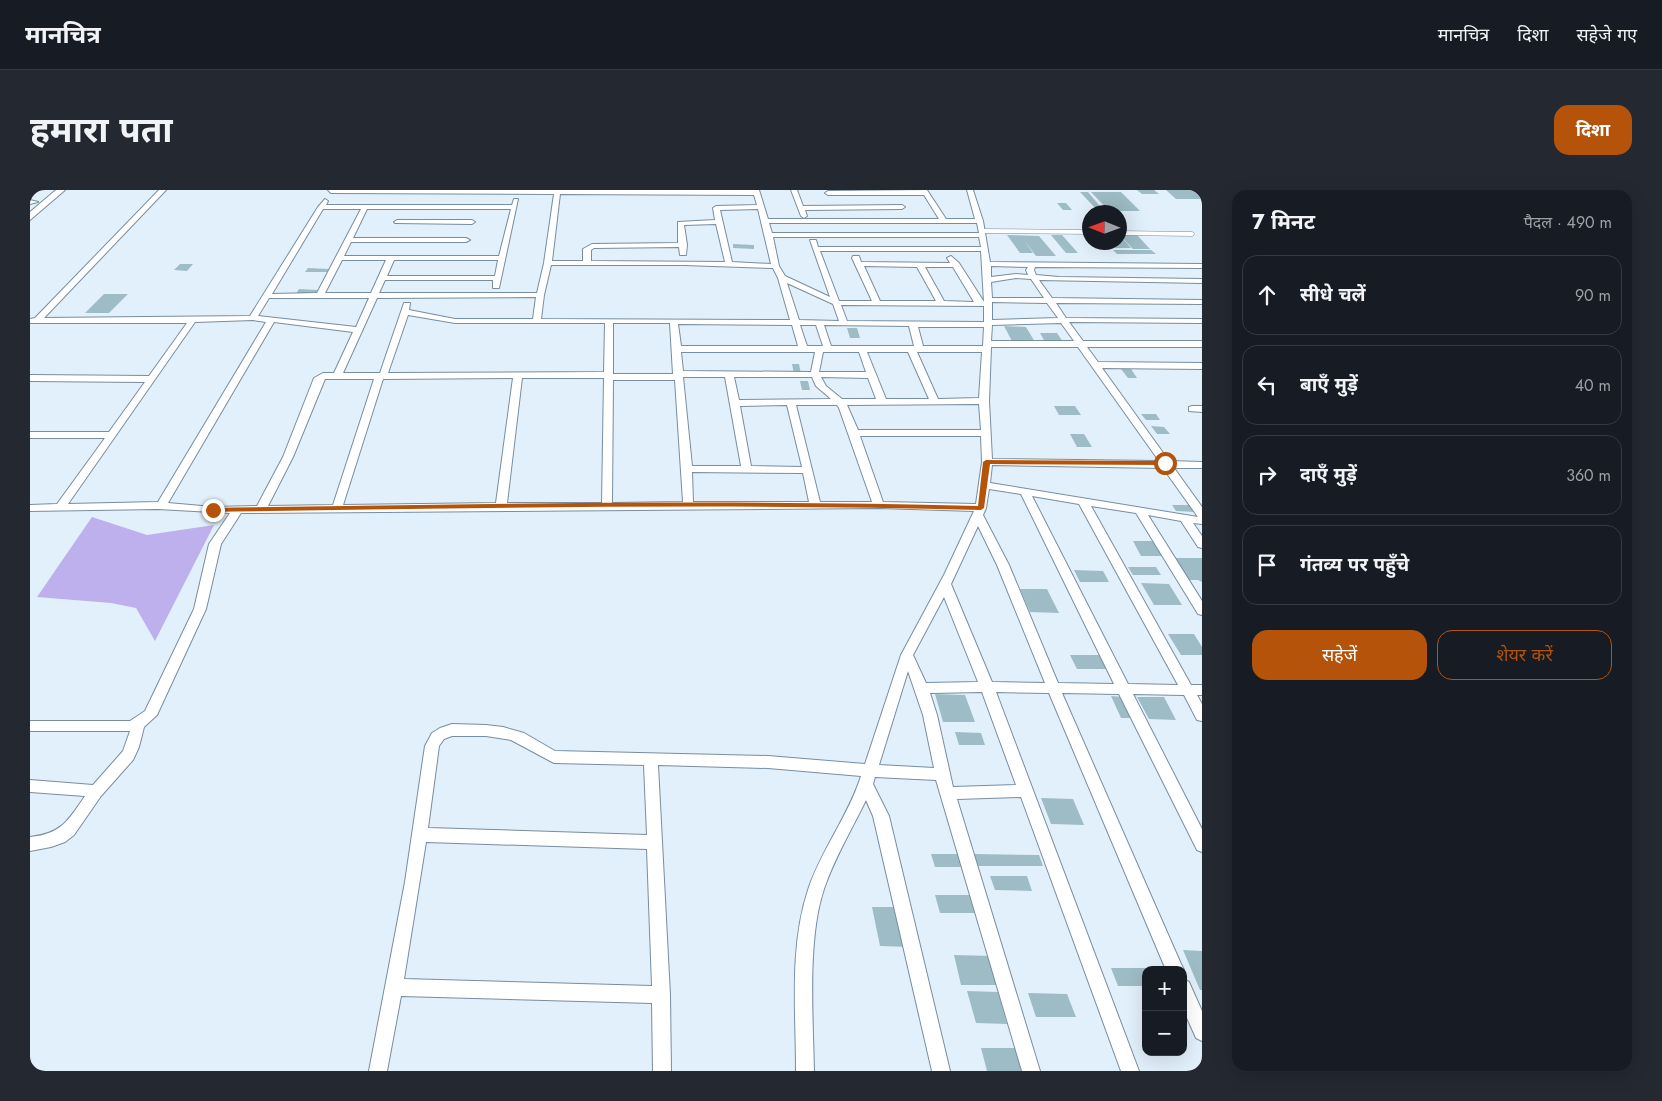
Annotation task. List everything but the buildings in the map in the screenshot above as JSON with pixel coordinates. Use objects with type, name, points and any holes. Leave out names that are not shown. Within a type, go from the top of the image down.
[{"type":"street","points":[[32,203],[50,190]]},
{"type":"street","points":[[30,216],[61,190]]},
{"type":"street","points":[[34,321],[163,190]]},
{"type":"street","points":[[794,190],[805,220]]},
{"type":"street","points":[[804,1071],[805,959],[816,889],[868,778],[907,655],[945,584],[980,512],[985,485],[986,462],[984,401],[988,324],[985,303],[988,280],[986,249],[980,221],[970,190]]},
{"type":"street","points":[[253,318],[332,191],[757,191],[775,266],[782,278],[803,349]]},
{"type":"street","points":[[834,208],[828,192],[893,193],[925,191],[944,221]]},
{"type":"street","points":[[390,240],[411,192]]},
{"type":"street","points":[[494,296],[518,192]]},
{"type":"street","points":[[537,321],[540,295],[548,264],[557,192]]},
{"type":"street","points":[[893,193],[910,221]]},
{"type":"street","points":[[321,207],[514,208]]},
{"type":"street","points":[[320,296],[365,207]]},
{"type":"street","points":[[461,258],[476,207]]},
{"type":"street","points":[[729,264],[717,208],[760,207]]},
{"type":"street","points":[[802,208],[902,207]]},
{"type":"street","points":[[765,221],[980,221]]},
{"type":"street","points":[[397,222],[472,222]]},
{"type":"street","points":[[684,263],[680,223],[719,222]]},
{"type":"street","points":[[769,235],[982,233]]},
{"type":"street","points":[[810,235],[844,324]]},
{"type":"street","points":[[348,240],[466,240]]},
{"type":"street","points":[[587,263],[587,249],[592,246],[683,245]]},
{"type":"street","points":[[816,249],[986,249]]},
{"type":"street","points":[[852,249],[876,304]]},
{"type":"street","points":[[946,249],[985,303]]},
{"type":"street","points":[[338,258],[503,258]]},
{"type":"street","points":[[338,375],[391,258]]},
{"type":"street","points":[[548,264],[684,263],[775,266]]},
{"type":"street","points":[[860,264],[956,265]]},
{"type":"street","points":[[920,264],[941,304]]},
{"type":"street","points":[[987,264],[1202,266]]},
{"type":"street","points":[[1032,265],[1030,270],[1033,278],[1202,515]]},
{"type":"street","points":[[988,280],[1009,276],[1202,281]]},
{"type":"street","points":[[383,278],[498,278]]},
{"type":"street","points":[[782,278],[836,303],[1202,302]]},
{"type":"street","points":[[266,296],[540,295]]},
{"type":"street","points":[[337,508],[410,296]]},
{"type":"street","points":[[405,312],[455,321],[674,321],[844,324],[988,324],[1064,320],[1202,321]]},
{"type":"street","points":[[34,321],[253,318],[358,330]]},
{"type":"street","points":[[160,506],[165,502],[272,319]]},
{"type":"street","points":[[61,507],[194,320]]},
{"type":"street","points":[[607,507],[608,321]]},
{"type":"street","points":[[674,321],[677,376],[687,468],[688,507]]},
{"type":"street","points":[[819,323],[824,349],[815,375],[823,388],[841,403],[855,433],[879,505]]},
{"type":"street","points":[[912,324],[915,349],[935,402]]},
{"type":"street","points":[[675,349],[915,349],[1081,344],[1202,344]]},
{"type":"street","points":[[862,349],[882,402]]},
{"type":"street","points":[[1094,365],[1202,366]]},
{"type":"street","points":[[729,374],[747,470]]},
{"type":"street","points":[[261,509],[288,457],[319,378],[323,376],[872,375]]},
{"type":"street","points":[[501,507],[518,376]]},
{"type":"street","points":[[30,378],[152,379]]},
{"type":"street","points":[[735,403],[984,401]]},
{"type":"street","points":[[791,403],[815,506]]},
{"type":"street","points":[[855,433],[986,433]]},
{"type":"street","points":[[30,435],[112,435]]},
{"type":"street","points":[[986,462],[1202,465]]},
{"type":"street","points":[[687,468],[808,470]]},
{"type":"street","points":[[985,485],[1202,521]]},
{"type":"street","points":[[1024,490],[1202,845]]},
{"type":"street","points":[[1083,501],[1202,716]]},
{"type":"street","points":[[30,508],[160,506],[237,510],[879,505],[980,512]]},
{"type":"street","points":[[30,726],[115,727],[138,724],[150,715],[200,609],[215,544],[237,510]]},
{"type":"street","points":[[1139,510],[1202,612]]},
{"type":"street","points":[[980,512],[1004,565],[1052,687],[1173,966]]},
{"type":"street","points":[[1185,519],[1202,544]]},
{"type":"street","points":[[945,584],[987,686],[1130,1071]]},
{"type":"street","points":[[907,655],[922,688],[936,736],[942,774],[1031,1071]]},
{"type":"street","points":[[922,688],[987,686],[1202,690]]},
{"type":"street","points":[[30,844],[54,840],[63,835],[77,821],[97,791],[125,761],[134,744],[138,724]]},
{"type":"street","points":[[378,1071],[420,835],[432,746],[438,735],[444,731],[507,733],[528,740],[545,754],[554,757],[768,762],[868,778],[942,774]]},
{"type":"street","points":[[651,759],[661,995],[662,1071]]},
{"type":"street","points":[[868,778],[881,816],[941,1071]]},
{"type":"street","points":[[30,786],[97,791]]},
{"type":"street","points":[[948,793],[1026,792]]},
{"type":"street","points":[[420,835],[654,842]]},
{"type":"street","points":[[394,986],[661,995]]},
{"type":"street","points":[[1187,997],[1202,1032]]},
{"type":"lane","points":[[982,233],[1082,232]]},
{"type":"lane","points":[[1127,233],[1192,234]]},
{"type":"shaded area","points":[[92,517],[147,535],[214,525],[155,641],[136,608],[111,603],[37,597]]},
{"type":"route","points":[[213,510],[402,507],[879,505],[981,508],[986,462],[1165,463]]}]
